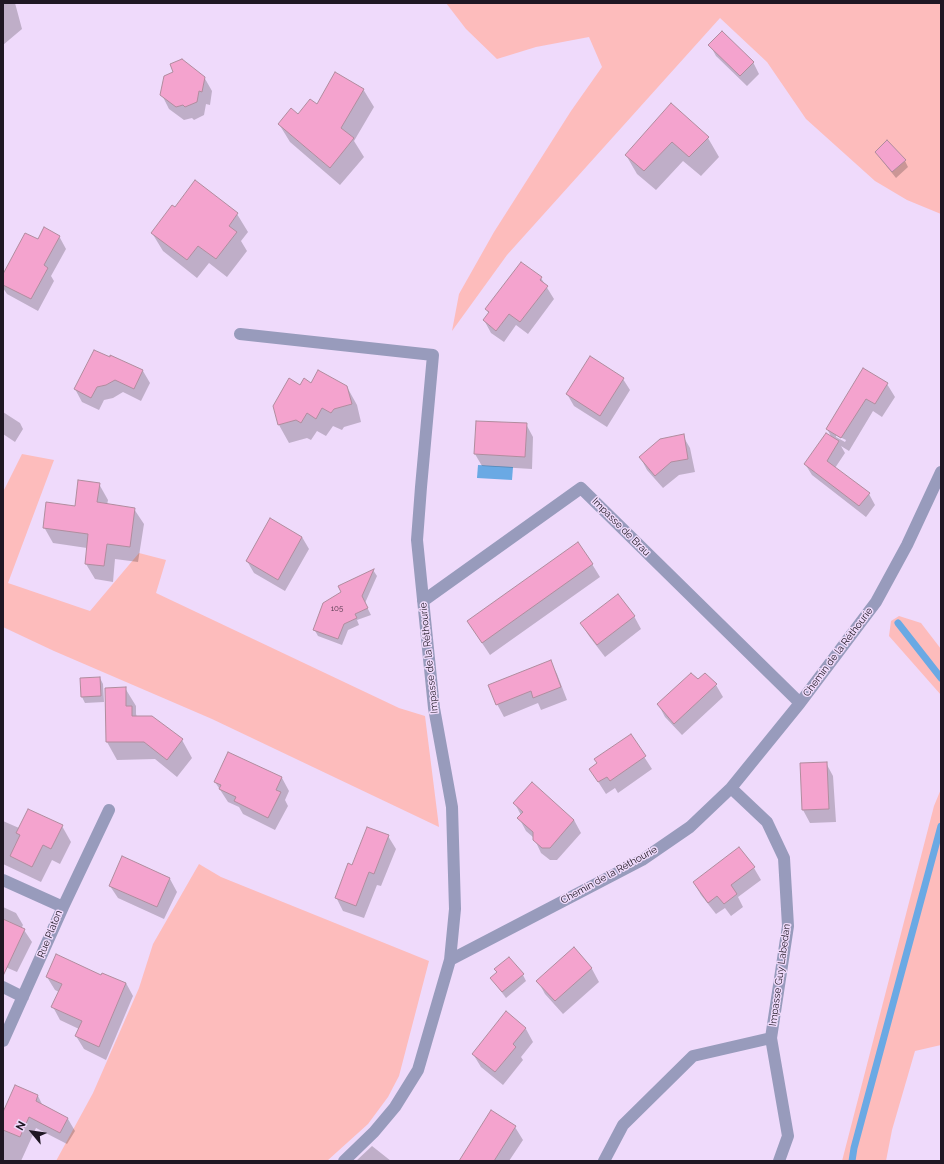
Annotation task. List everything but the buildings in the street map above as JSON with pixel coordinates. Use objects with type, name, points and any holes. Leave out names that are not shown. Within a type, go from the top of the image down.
[{"type":"street","name":"Impasse de la Réthourie","points":[[240,334],[433,355],[417,540],[434,708],[452,807],[455,909],[450,960]]},
{"type":"street","name":"Chemin de la Réthourie","points":[[450,960],[642,860],[690,827],[731,788],[800,703],[876,602],[907,546],[941,472]]},
{"type":"street","name":"Impasse de Brau","points":[[423,601],[581,488],[800,703]]},
{"type":"street","name":"Impasse Guy Labedan","points":[[731,788],[767,822],[784,858],[788,926],[771,1038],[788,1136],[779,1161]]},
{"type":"street","points":[[63,908],[109,810]]},
{"type":"street","name":"Rue Platon","points":[[3,880],[63,908],[3,1041]]},
{"type":"street","points":[[344,1161],[387,1117],[418,1070],[450,960]]},
{"type":"street","points":[[3,987],[23,997]]},
{"type":"street","name":"Impasse Guy Labedan","points":[[604,1161],[622,1124],[693,1056],[771,1038]]},
{"type":"shaded area","points":[[446,3],[941,3],[941,214],[907,200],[875,181],[806,119],[767,62],[720,18],[507,255],[452,331],[459,294],[494,232],[571,111],[602,67],[589,37],[536,47],[497,59],[466,29]]},
{"type":"shaded area","points":[[22,454],[54,460],[8,583],[90,611],[139,553],[166,560],[156,593],[399,708],[425,716],[439,827],[212,719],[54,651],[3,627],[3,492]]},
{"type":"shaded area","points":[[899,616],[921,623],[941,649],[941,695],[889,636],[891,621]]},
{"type":"shaded area","points":[[941,789],[941,1045],[915,1051],[892,1130],[886,1161],[842,1161],[934,806]]},
{"type":"shaded area","points":[[199,864],[221,877],[429,961],[399,1076],[388,1097],[368,1124],[327,1161],[56,1161],[93,1093],[139,988],[153,944]]},
{"type":"water","points":[[478,465],[513,467],[512,480],[477,478]]},
{"type":"waterway","points":[[898,623],[941,678]]},
{"type":"waterway","points":[[852,1161],[854,1148],[941,826]]}]
